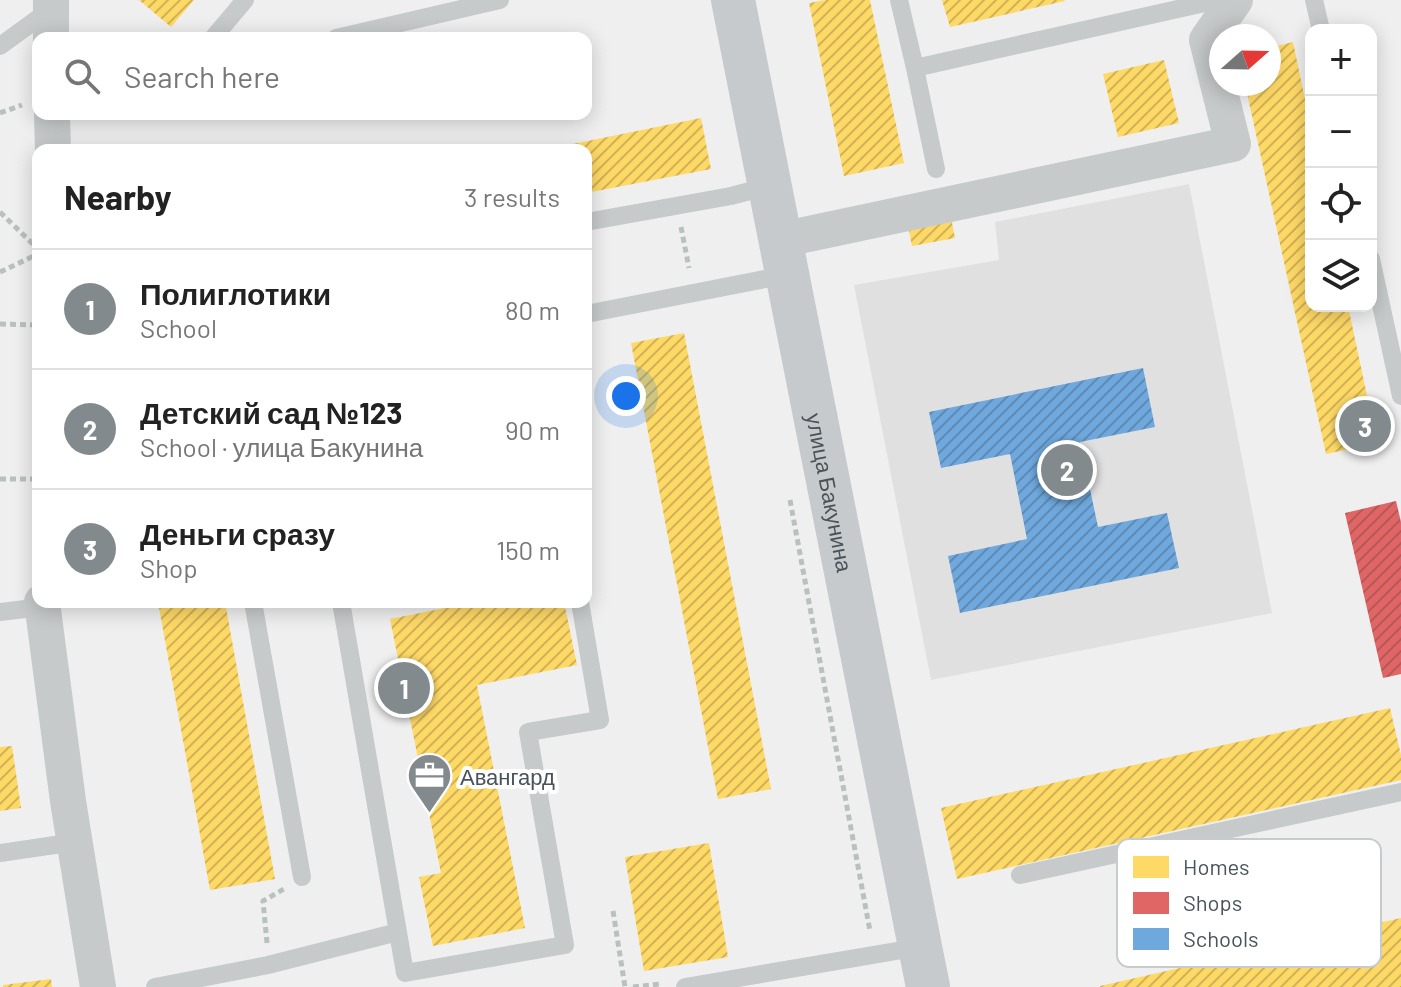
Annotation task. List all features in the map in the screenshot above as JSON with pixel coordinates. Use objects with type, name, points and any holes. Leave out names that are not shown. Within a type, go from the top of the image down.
[{"type":"street","name":"улица Бакунина","points":[[733,0],[924,967]]},
{"type":"street","points":[[783,257],[1233,144],[1207,40],[1235,0]]},
{"type":"street","points":[[52,120],[53,144]]},
{"type":"street","points":[[43,608],[98,987]]},
{"type":"lane","points":[[218,32],[245,0]]},
{"type":"lane","points":[[362,32],[500,0]]},
{"type":"lane","points":[[899,0],[936,169]]},
{"type":"lane","points":[[915,68],[1218,0]]},
{"type":"lane","points":[[1314,0],[1320,24]]},
{"type":"lane","points":[[0,46],[51,16]]},
{"type":"lane","points":[[592,221],[731,196],[769,186]]},
{"type":"lane","points":[[592,313],[693,293],[783,257]]},
{"type":"lane","points":[[1377,286],[1401,396]]},
{"type":"lane","points":[[0,612],[32,606]]},
{"type":"lane","points":[[254,608],[302,877]]},
{"type":"lane","points":[[342,608],[405,973],[565,945],[528,732],[600,720],[581,608]]},
{"type":"lane","points":[[1185,839],[1401,792]]},
{"type":"lane","points":[[0,853],[75,842]]},
{"type":"lane","points":[[1020,875],[1117,854]]},
{"type":"lane","points":[[155,987],[268,965],[398,932]]},
{"type":"lane","points":[[676,986],[874,954],[924,967]]},
{"type":"path","points":[[677,204],[693,293]]},
{"type":"path","points":[[0,212],[32,246]]},
{"type":"path","points":[[0,272],[32,255]]},
{"type":"path","points":[[0,324],[32,325]]},
{"type":"path","points":[[0,479],[32,479]]},
{"type":"path","points":[[790,500],[874,954]]},
{"type":"path","points":[[268,965],[263,901],[302,877]]},
{"type":"path","points":[[613,911],[625,987]]},
{"type":"path","points":[[633,987],[654,983],[676,986]]},
{"type":"shaded area","points":[[1189,184],[1272,613],[931,680],[854,285],[999,260],[995,222]]},
{"type":"building: Homes","points":[[139,0],[194,0],[171,27]]},
{"type":"building: Homes","points":[[870,0],[904,163],[844,176],[809,3]]},
{"type":"building: Homes","points":[[942,0],[1064,0],[1065,1],[950,27]]},
{"type":"building: Homes","points":[[1293,42],[1305,99],[1305,312],[1349,312],[1377,443],[1326,454],[1248,96],[1281,96],[1281,45]]},
{"type":"building: Homes","points":[[1164,60],[1179,123],[1118,137],[1103,74]]},
{"type":"building: Homes","points":[[701,118],[711,169],[592,192],[592,144],[573,144]]},
{"type":"building: Homes","points":[[950,212],[955,238],[912,246],[907,221]]},
{"type":"building: Homes","points":[[684,333],[771,789],[718,799],[631,343]]},
{"type":"building: Homes","points":[[159,608],[226,608],[275,879],[210,890]]},
{"type":"building: Homes","points":[[445,608],[565,608],[577,665],[477,685],[525,928],[433,946],[419,877],[441,873],[390,619]]},
{"type":"building: Homes","points":[[1390,708],[1401,755],[1401,780],[1136,839],[1117,839],[1117,843],[957,879],[941,808]]},
{"type":"building: Homes","points":[[12,746],[21,808],[0,811],[0,747]]},
{"type":"building: Homes","points":[[709,843],[728,957],[644,971],[625,857]]},
{"type":"building: Homes","points":[[1401,918],[1401,987],[1100,987],[1184,967],[1381,967],[1381,923]]},
{"type":"building: Homes","points":[[51,979],[52,987],[3,987],[3,985]]},
{"type":"building: Shops","points":[[1396,501],[1401,522],[1401,674],[1383,678],[1345,513]]},
{"type":"building: Schools","points":[[1143,368],[1155,427],[1080,442],[1098,527],[1167,513],[1179,568],[960,613],[948,556],[1027,539],[1010,454],[941,468],[929,412]]},
{"type":"place","name":"Деньги сразу","points":[[1365,426]]},
{"type":"place","name":"Детский сад №123","points":[[1067,470]]},
{"type":"place","name":"Полиглотики","points":[[404,688]]},
{"type":"place","name":"Авангард","points":[[429,815]]}]
